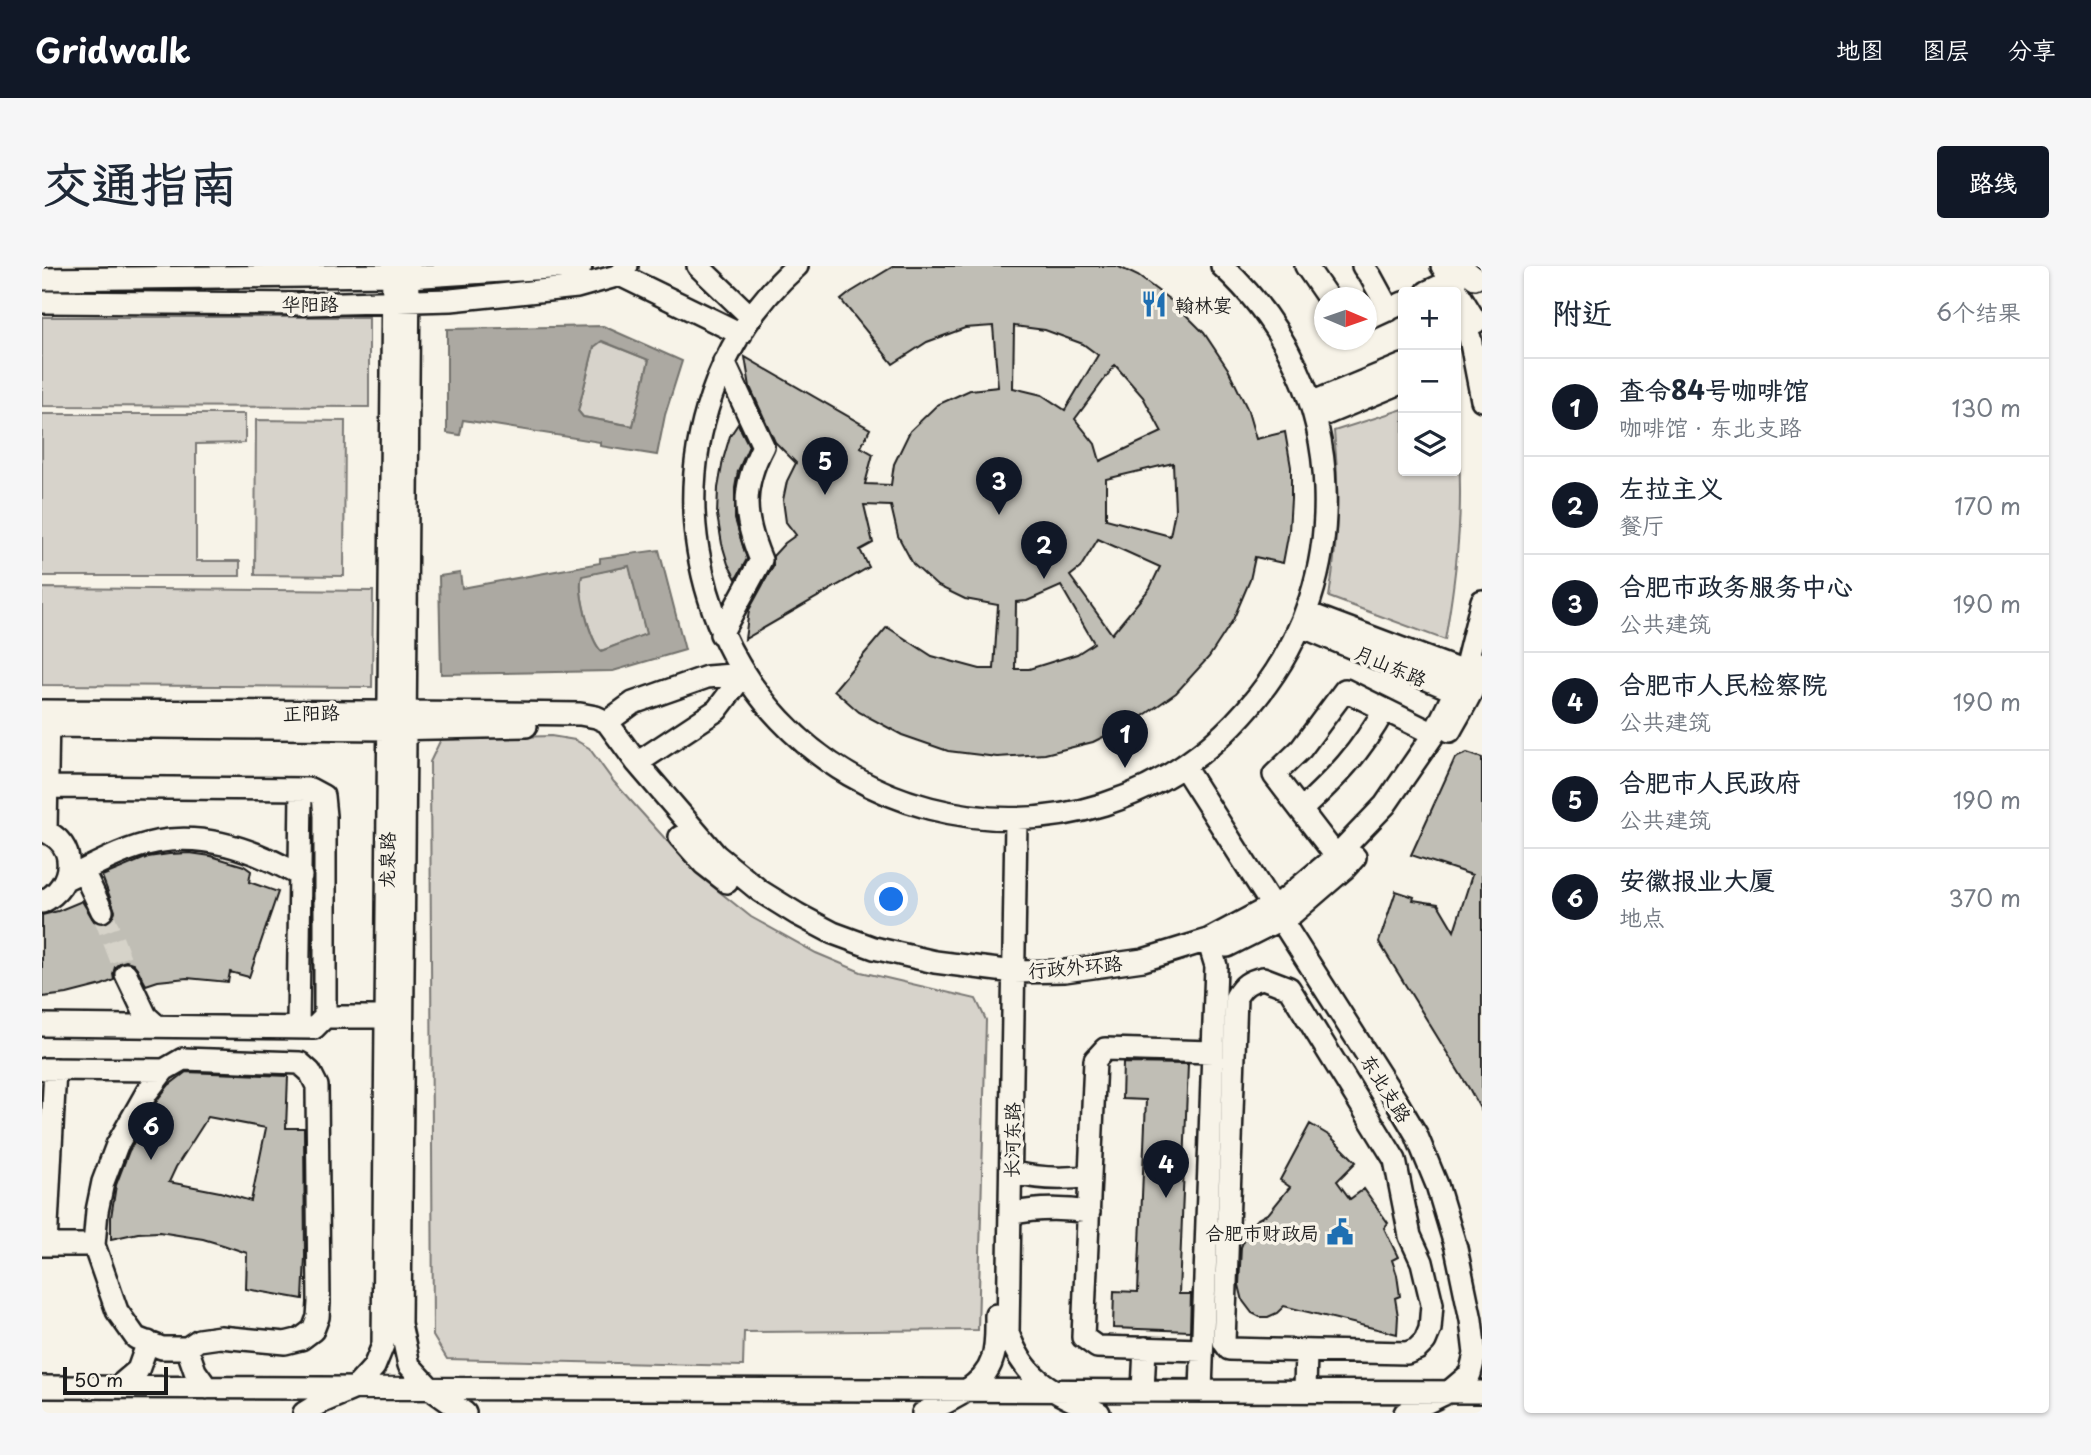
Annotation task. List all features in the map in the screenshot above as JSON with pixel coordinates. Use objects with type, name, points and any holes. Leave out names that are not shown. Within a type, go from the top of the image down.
[{"type":"street","points":[[698,266],[746,326]]},
{"type":"street","points":[[797,266],[784,278],[746,326],[724,362],[705,415],[694,470],[694,526],[703,581],[721,634],[744,674],[775,715],[812,750],[855,779],[901,800],[950,814],[1009,820],[1075,813],[1132,795],[1190,763],[1239,721],[1274,677],[1304,619],[1320,565],[1326,516],[1325,467],[1313,410],[1293,359],[1269,318],[1239,281],[1222,266]]},
{"type":"street","points":[[1306,266],[1320,287]]},
{"type":"street","points":[[1363,266],[1396,306],[1377,315]]},
{"type":"street","points":[[1430,266],[1471,344]]},
{"type":"street","points":[[578,273],[624,270],[746,326]]},
{"type":"street","name":"华阳路","points":[[42,279],[401,271],[578,273]]},
{"type":"street","name":"龙泉路","points":[[304,1413],[355,1388],[373,1367],[383,1345],[393,1017],[401,271]]},
{"type":"street","name":"华阳路","points":[[42,302],[451,300],[578,273]]},
{"type":"street","points":[[1461,323],[1471,344],[1482,400]]},
{"type":"street","points":[[721,634],[761,561],[752,539],[746,505],[751,468],[762,446],[724,362]]},
{"type":"street","points":[[1313,410],[1398,368]]},
{"type":"street","points":[[1313,410],[1398,384]]},
{"type":"street","name":"行政外环路","points":[[580,720],[603,733],[666,821],[704,864],[757,906],[827,945],[873,962],[933,975],[1007,978],[1065,971],[1210,947],[1282,909],[1345,868],[1394,814],[1446,738],[1469,697],[1477,673],[1482,601]]},
{"type":"street","name":"月山东路","points":[[1304,619],[1477,673]]},
{"type":"street","name":"月山东路","points":[[1304,619],[1469,697]]},
{"type":"street","points":[[580,720],[607,722],[633,703],[707,677],[744,674]]},
{"type":"street","points":[[637,763],[717,710],[744,674]]},
{"type":"street","points":[[1336,856],[1274,775],[1301,749],[1345,690],[1434,734]]},
{"type":"street","name":"行政外环路","points":[[1282,909],[1385,805],[1434,734],[1469,697]]},
{"type":"street","points":[[1301,810],[1337,776],[1368,738],[1384,710]]},
{"type":"street","points":[[45,718],[44,830],[63,846],[69,867],[102,911]]},
{"type":"street","name":"正阳路","points":[[45,718],[580,720]]},
{"type":"street","name":"行政外环路","points":[[607,722],[637,763],[716,855],[760,891],[833,933],[874,948],[1007,978]]},
{"type":"street","name":"东北支路","points":[[1190,763],[1421,1131],[1450,1182],[1470,1256],[1482,1327]]},
{"type":"street","points":[[46,787],[310,789],[323,796],[326,1017]]},
{"type":"street","points":[[298,1027],[301,789]]},
{"type":"street","name":"长河东路","points":[[923,1413],[944,1404],[984,1376],[992,1361],[995,1341],[1007,978],[1009,820]]},
{"type":"street","points":[[42,901],[52,897],[75,875],[129,850],[157,842],[187,839],[218,843],[249,852],[279,863],[301,876]]},
{"type":"street","points":[[1201,1391],[1216,966],[1210,947]]},
{"type":"street","points":[[126,974],[146,1016],[157,1026]]},
{"type":"street","name":"长河东路","points":[[1007,978],[1011,1172],[1008,1333],[1014,1352],[1030,1374],[1049,1389],[1099,1413]]},
{"type":"street","points":[[1263,978],[1289,988],[1389,1148],[1400,1178],[1410,1236],[1428,1281],[1432,1304],[1430,1329],[1425,1340],[1417,1349],[1407,1353],[1229,1349],[1224,1342],[1236,997],[1241,987],[1250,981],[1263,978]]},
{"type":"street","points":[[42,1025],[314,1028],[326,1017],[393,1017]]},
{"type":"street","name":"龙泉路","points":[[393,1017],[400,1324],[409,1364],[431,1389],[465,1413]]},
{"type":"street","points":[[1202,1350],[1097,1347],[1083,1337],[1096,1060],[1105,1049],[1213,1052]]},
{"type":"street","points":[[183,1059],[300,1063],[310,1072],[317,1086],[320,1303],[313,1330],[301,1339],[285,1343],[220,1337],[200,1340],[187,1348],[162,1348],[136,1338],[117,1311],[94,1245],[97,1211],[103,1182],[117,1145],[147,1092],[164,1070],[183,1059]]},
{"type":"street","points":[[94,1245],[44,1245],[49,1069],[164,1070]]},
{"type":"street","points":[[1389,1148],[1421,1131]]},
{"type":"street","name":"东北支路","points":[[1405,1413],[1450,1391],[1471,1374],[1475,1354],[1456,1248],[1421,1131]]},
{"type":"street","points":[[1011,1172],[1036,1179],[1090,1176]]},
{"type":"street","points":[[1010,1214],[1033,1209],[1089,1212]]},
{"type":"street","points":[[118,1387],[138,1370],[148,1342]]},
{"type":"street","points":[[187,1348],[195,1371],[207,1388]]},
{"type":"street","points":[[1143,1390],[1145,1348]]},
{"type":"street","points":[[1305,1391],[1306,1351]]},
{"type":"street","points":[[42,1387],[1482,1392]]},
{"type":"shaded area","points":[[42,317],[369,317],[369,407],[42,406]]},
{"type":"shaded area","points":[[603,326],[682,361],[665,415],[657,455],[600,446],[600,442],[463,420],[460,435],[447,433],[447,329]],"holes":[[[602,341],[649,360],[633,426],[583,417],[578,411],[594,347]]]},
{"type":"shaded area","points":[[601,341],[649,360],[633,426],[583,417],[578,411],[594,346]]},
{"type":"shaded area","points":[[1398,411],[1398,476],[1460,476],[1459,532],[1445,640],[1329,597],[1337,514],[1334,431]]},
{"type":"shaded area","points":[[42,414],[245,414],[245,443],[196,444],[196,561],[240,561],[240,576],[42,576]]},
{"type":"shaded area","points":[[256,420],[345,421],[344,576],[255,575]]},
{"type":"shaded area","points":[[659,550],[685,650],[613,671],[441,674],[439,576],[460,573],[462,588],[600,563],[600,558]],"holes":[[[629,566],[646,634],[601,651],[586,615],[581,592],[582,576]]]},
{"type":"shaded area","points":[[630,566],[647,634],[601,651],[586,614],[581,592],[582,575]]},
{"type":"shaded area","points":[[42,588],[373,591],[372,687],[42,685]]},
{"type":"shaded area","points":[[551,736],[575,740],[589,748],[614,782],[696,873],[751,917],[816,953],[861,972],[976,999],[986,1020],[978,1330],[744,1332],[743,1366],[447,1359],[433,1336],[430,762],[441,739]]},
{"type":"building","points":[[894,266],[1117,266],[1138,276],[1173,302],[1204,333],[1228,369],[1247,408],[1256,439],[1285,432],[1291,467],[1291,499],[1283,563],[1255,557],[1250,580],[1233,620],[1209,657],[1176,693],[1136,721],[1093,742],[1045,754],[997,757],[948,751],[902,735],[859,712],[834,690],[887,627],[932,656],[980,669],[994,669],[998,605],[965,599],[936,585],[913,564],[898,536],[891,506],[864,505],[873,543],[860,550],[869,567],[745,639],[749,610],[773,566],[773,556],[796,535],[786,522],[783,500],[787,481],[796,463],[775,442],[750,387],[745,357],[870,429],[861,447],[873,454],[865,484],[891,485],[894,464],[910,431],[937,405],[970,390],[998,387],[993,326],[965,328],[927,342],[893,364],[841,300]],"holes":[[[1014,326],[1045,330],[1083,344],[1098,355],[1065,410],[1042,395],[1013,388]],[[1115,365],[1143,397],[1162,432],[1100,461],[1095,444],[1075,419]],[[1173,463],[1175,511],[1170,536],[1106,519],[1106,479]],[[1098,539],[1160,567],[1150,588],[1112,634],[1070,576],[1080,568]],[[1061,586],[1094,643],[1077,654],[1029,669],[1015,669],[1016,602],[1027,601]]]},
{"type":"building","points":[[738,424],[749,446],[738,471],[735,488],[735,519],[747,559],[736,579],[722,544],[717,515],[723,460],[730,436]]},
{"type":"building","points":[[1467,753],[1482,758],[1482,1112],[1379,942],[1396,891],[1414,897],[1413,900],[1438,904],[1454,931],[1472,875],[1411,855],[1455,758]]},
{"type":"building","points":[[190,853],[244,866],[251,871],[249,882],[278,892],[249,977],[230,972],[228,982],[187,978],[146,985],[133,963],[126,961],[115,967],[114,980],[67,994],[42,997],[42,915],[82,901],[94,921],[107,923],[115,911],[102,876],[148,857]]},
{"type":"building","points":[[1123,1063],[1188,1064],[1179,1294],[1191,1294],[1190,1331],[1113,1328],[1114,1291],[1138,1292],[1146,1100],[1122,1099]]},
{"type":"building","points":[[186,1072],[288,1076],[286,1128],[304,1128],[303,1299],[246,1289],[247,1253],[223,1245],[159,1232],[111,1239],[116,1185],[129,1151],[158,1099],[169,1085]],"holes":[[[208,1117],[266,1128],[251,1201],[169,1182]]]},
{"type":"building","name":"合肥市财政局","points":[[1310,1124],[1330,1136],[1356,1162],[1337,1181],[1350,1199],[1364,1189],[1388,1223],[1384,1228],[1398,1257],[1392,1260],[1400,1296],[1395,1298],[1397,1334],[1284,1306],[1277,1313],[1260,1317],[1252,1313],[1243,1301],[1239,1285],[1241,1247],[1248,1230],[1256,1220],[1269,1213],[1290,1187],[1280,1180]]},
{"type":"tunnel","points":[[102,911],[126,974]]},
{"type":"place","name":"翰林宴","points":[[1154,304]]},
{"type":"place","name":"合肥市人民政府","points":[[825,495]]},
{"type":"place","name":"合肥市政务服务中心","points":[[999,515]]},
{"type":"place","name":"左拉主义","points":[[1044,579]]},
{"type":"place","name":"查令84号咖啡馆","points":[[1125,768]]},
{"type":"place","name":"安徽报业大厦","points":[[151,1160]]},
{"type":"place","name":"合肥市人民检察院","points":[[1166,1198]]},
{"type":"place","name":"合肥市财政局","points":[[1340,1232]]}]
